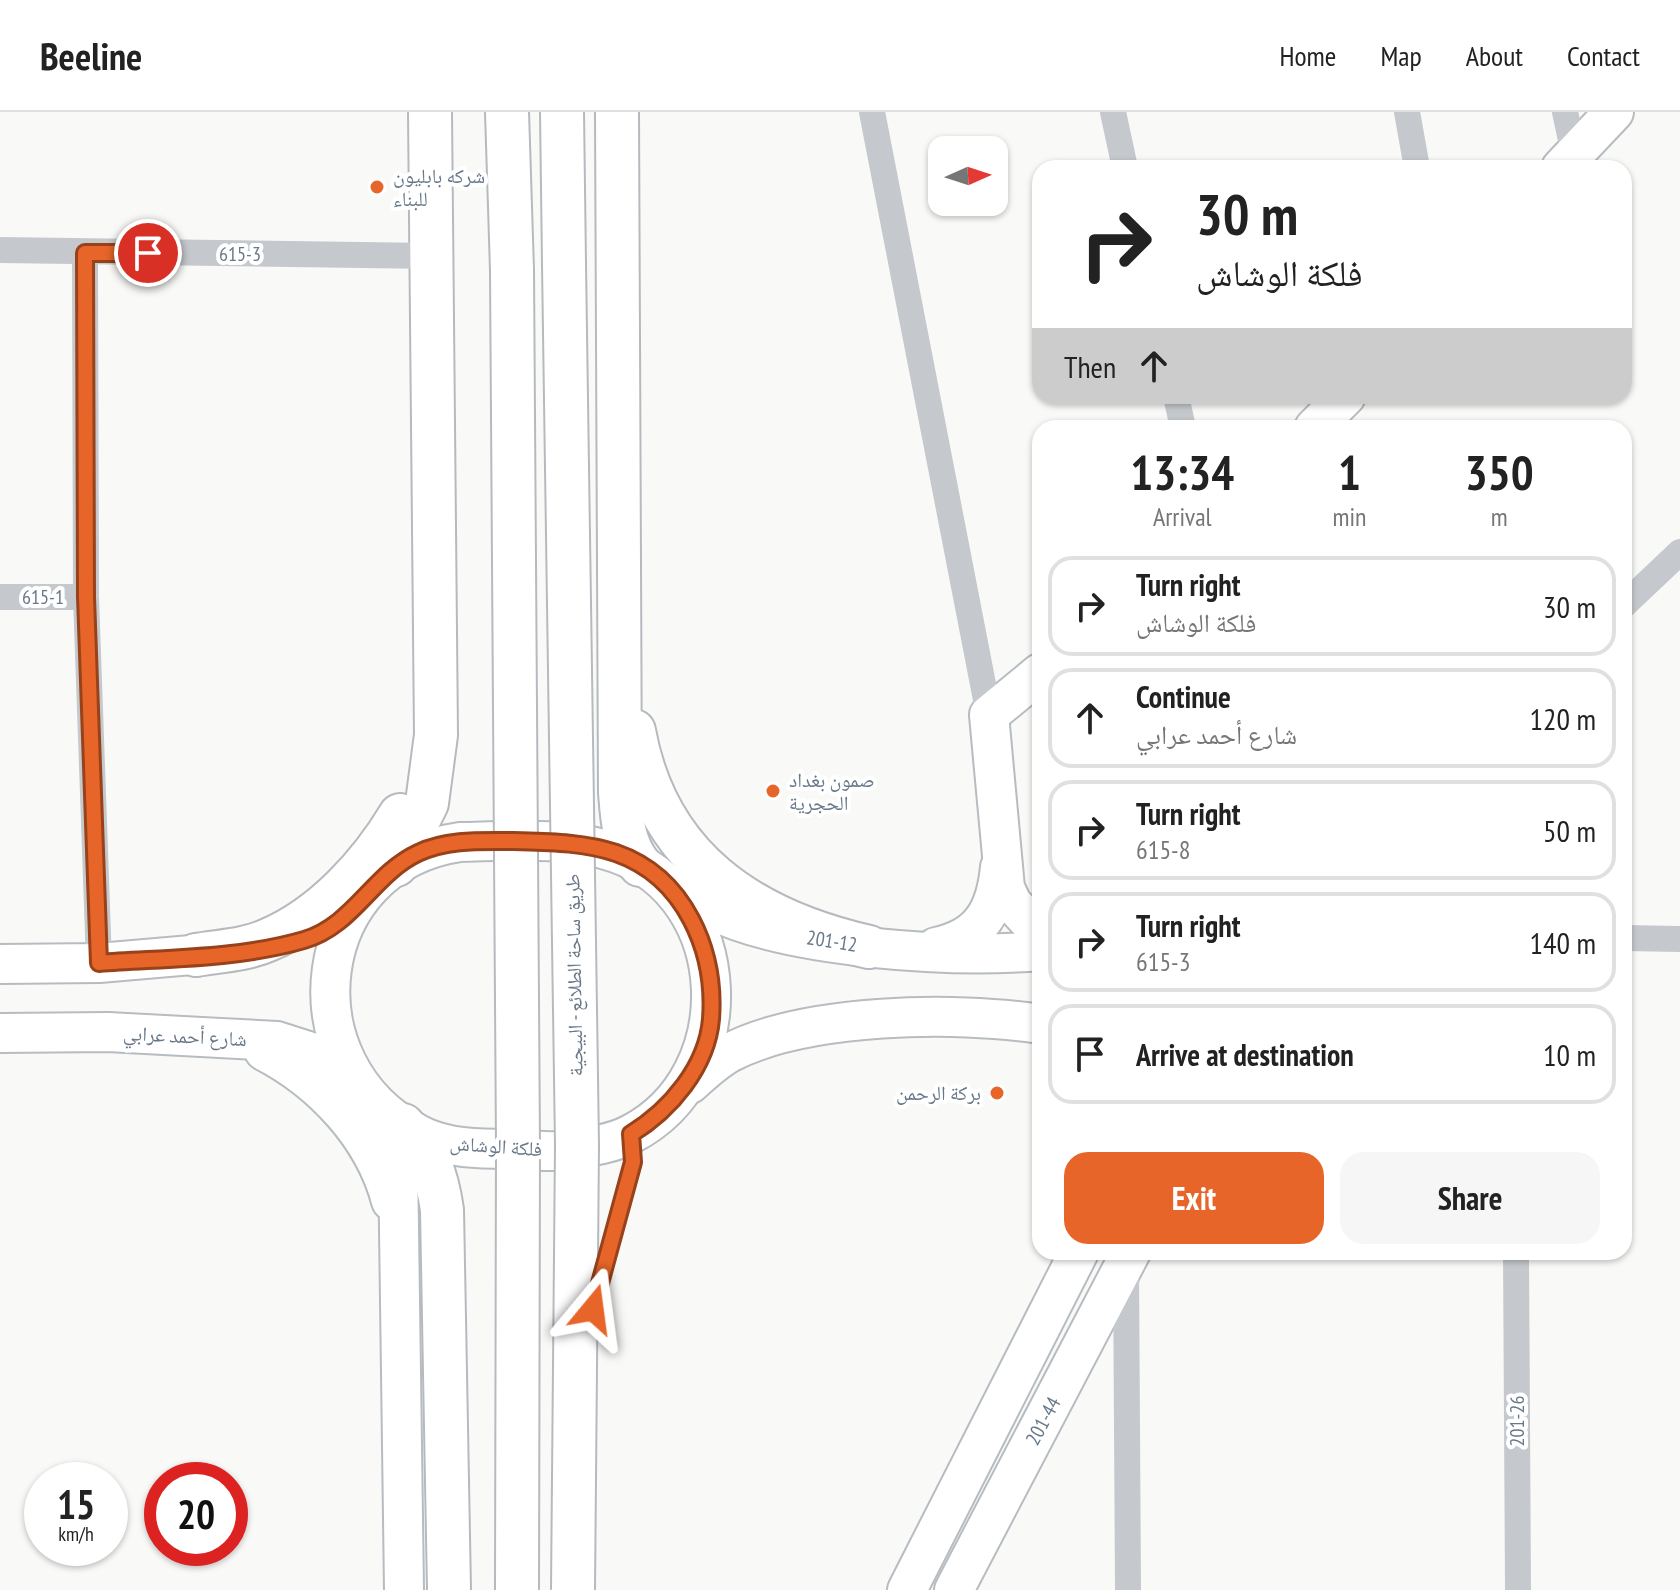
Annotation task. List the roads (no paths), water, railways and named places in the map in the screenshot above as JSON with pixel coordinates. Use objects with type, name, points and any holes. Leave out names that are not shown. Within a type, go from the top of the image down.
[{"type":"main road","points":[[396,865],[427,803],[436,735],[430,112]]},
{"type":"main road","points":[[507,112],[512,270],[518,1131],[517,1590]]},
{"type":"main road","name":"طريق ساحة الطلائع - البيجية","points":[[562,112],[577,1145],[573,1590]]},
{"type":"main road","points":[[617,112],[620,792],[623,830],[630,851],[640,865]]},
{"type":"main road","points":[[1568,160],[1614,112]]},
{"type":"main road","points":[[1322,420],[1338,404]]},
{"type":"main road","points":[[620,632],[637,744],[650,789],[678,838],[721,883],[773,917],[831,938],[869,947]]},
{"type":"main road","points":[[1032,680],[989,715],[1005,888],[1012,903],[1032,924]]},
{"type":"main road","points":[[196,955],[268,940],[332,897],[369,860],[399,818],[422,771],[432,731],[437,685]]},
{"type":"main road","name":"فلكة الوشاش","points":[[511,841],[589,846],[617,853],[640,865],[681,903],[696,925],[712,974],[711,1027],[703,1051],[692,1075],[662,1111],[631,1134],[564,1151],[485,1149],[436,1142],[378,1104],[335,1039],[331,978],[341,935],[362,900],[396,865],[438,846],[511,841]]},
{"type":"main road","points":[[916,951],[966,937],[984,924],[995,901],[1001,856]]},
{"type":"main road","name":"201-12","points":[[640,865],[711,910],[799,936],[916,951],[1032,951]]},
{"type":"main road","points":[[0,964],[99,963],[196,955],[305,940],[342,921],[362,900]]},
{"type":"main road","points":[[662,1111],[729,1053],[792,1031],[937,1015],[992,1017],[1032,1023]]},
{"type":"main road","name":"شارع أحمد عرابي","points":[[0,1033],[195,1036],[301,1046],[340,1068],[378,1104]]},
{"type":"main road","points":[[195,1036],[253,1046],[291,1065],[319,1088],[348,1119],[372,1156],[390,1195],[400,1237]]},
{"type":"main road","points":[[378,1104],[394,1135],[400,1237],[404,1590]]},
{"type":"main road","points":[[378,1104],[427,1154],[439,1189],[446,1366],[449,1590]]},
{"type":"main road","points":[[907,1590],[1075,1260]]},
{"type":"main road","name":"201-44","points":[[954,1590],[1126,1260]]},
{"type":"street","points":[[872,112],[989,715]]},
{"type":"street","points":[[1113,112],[1123,160]]},
{"type":"street","points":[[1407,112],[1416,160]]},
{"type":"street","points":[[1565,112],[1567,160]]},
{"type":"street","name":"615-3","points":[[0,250],[433,256]]},
{"type":"street","points":[[85,253],[86,597],[99,963]]},
{"type":"street","points":[[1632,597],[1680,552]]},
{"type":"street","name":"615-1","points":[[0,597],[86,597]]},
{"type":"street","points":[[1632,938],[1680,939]]},
{"type":"street","points":[[1128,1260],[1128,1590]]},
{"type":"street","name":"201-26","points":[[1516,1260],[1518,1590]]},
{"type":"lane","points":[[585,1334],[633,1162],[631,1134]]},
{"type":"place","name":"شركه بابليون للبناء","points":[[377,187]]},
{"type":"place","name":"صمون بغداد الحجرية","points":[[773,791]]},
{"type":"place","name":"بركة الرحمن","points":[[997,1093]]}]
